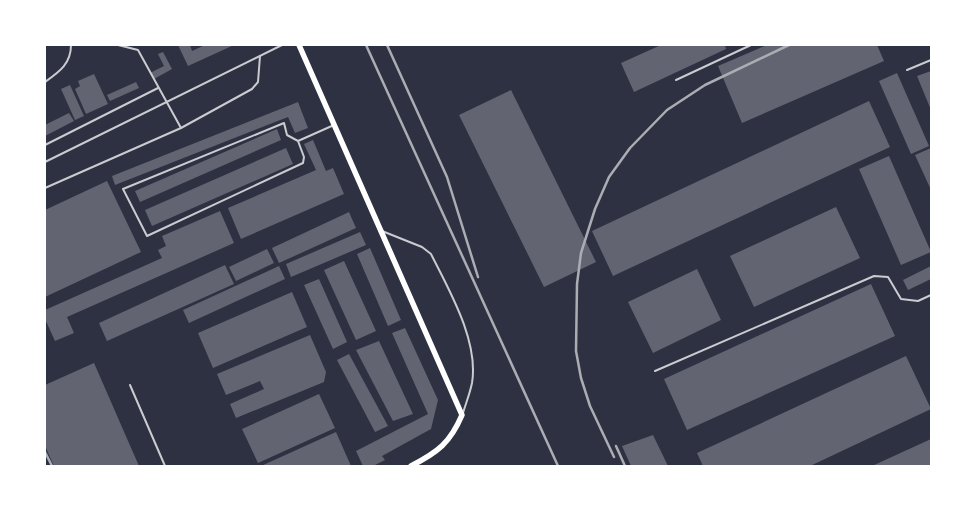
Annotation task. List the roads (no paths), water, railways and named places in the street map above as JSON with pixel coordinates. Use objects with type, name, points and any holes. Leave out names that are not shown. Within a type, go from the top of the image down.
[{"type":"main road","points":[[299,45],[336,124],[462,415],[453,435],[440,448],[411,466]]},
{"type":"lane","points":[[45,82],[60,72],[69,60],[71,45]]},
{"type":"lane","points":[[118,45],[138,50],[181,128]]},
{"type":"lane","points":[[45,162],[282,45]]},
{"type":"lane","points":[[676,80],[751,45]]},
{"type":"lane","points":[[45,188],[181,128],[252,89],[258,82],[260,56]]},
{"type":"lane","points":[[907,70],[931,60]]},
{"type":"lane","points":[[45,145],[158,88]]},
{"type":"lane","points":[[298,140],[304,157],[303,163],[147,236],[123,189],[284,123],[287,135],[298,140],[336,124]]},
{"type":"lane","points":[[382,231],[422,247],[431,254],[462,322],[470,345],[472,382],[462,415]]},
{"type":"lane","points":[[655,371],[874,276],[888,277],[901,299],[918,301],[931,296]]},
{"type":"lane","points":[[130,385],[165,466]]},
{"type":"railway","points":[[366,45],[558,466]]},
{"type":"railway","points":[[387,45],[447,177],[478,277]]},
{"type":"railway","points":[[614,457],[590,406],[581,378],[576,351],[577,284],[581,253],[595,209],[609,177],[630,148],[667,110],[705,85],[789,45]]},
{"type":"railway","points":[[616,446],[625,466]]},
{"type":"railway","points":[[45,452],[52,466]]}]
